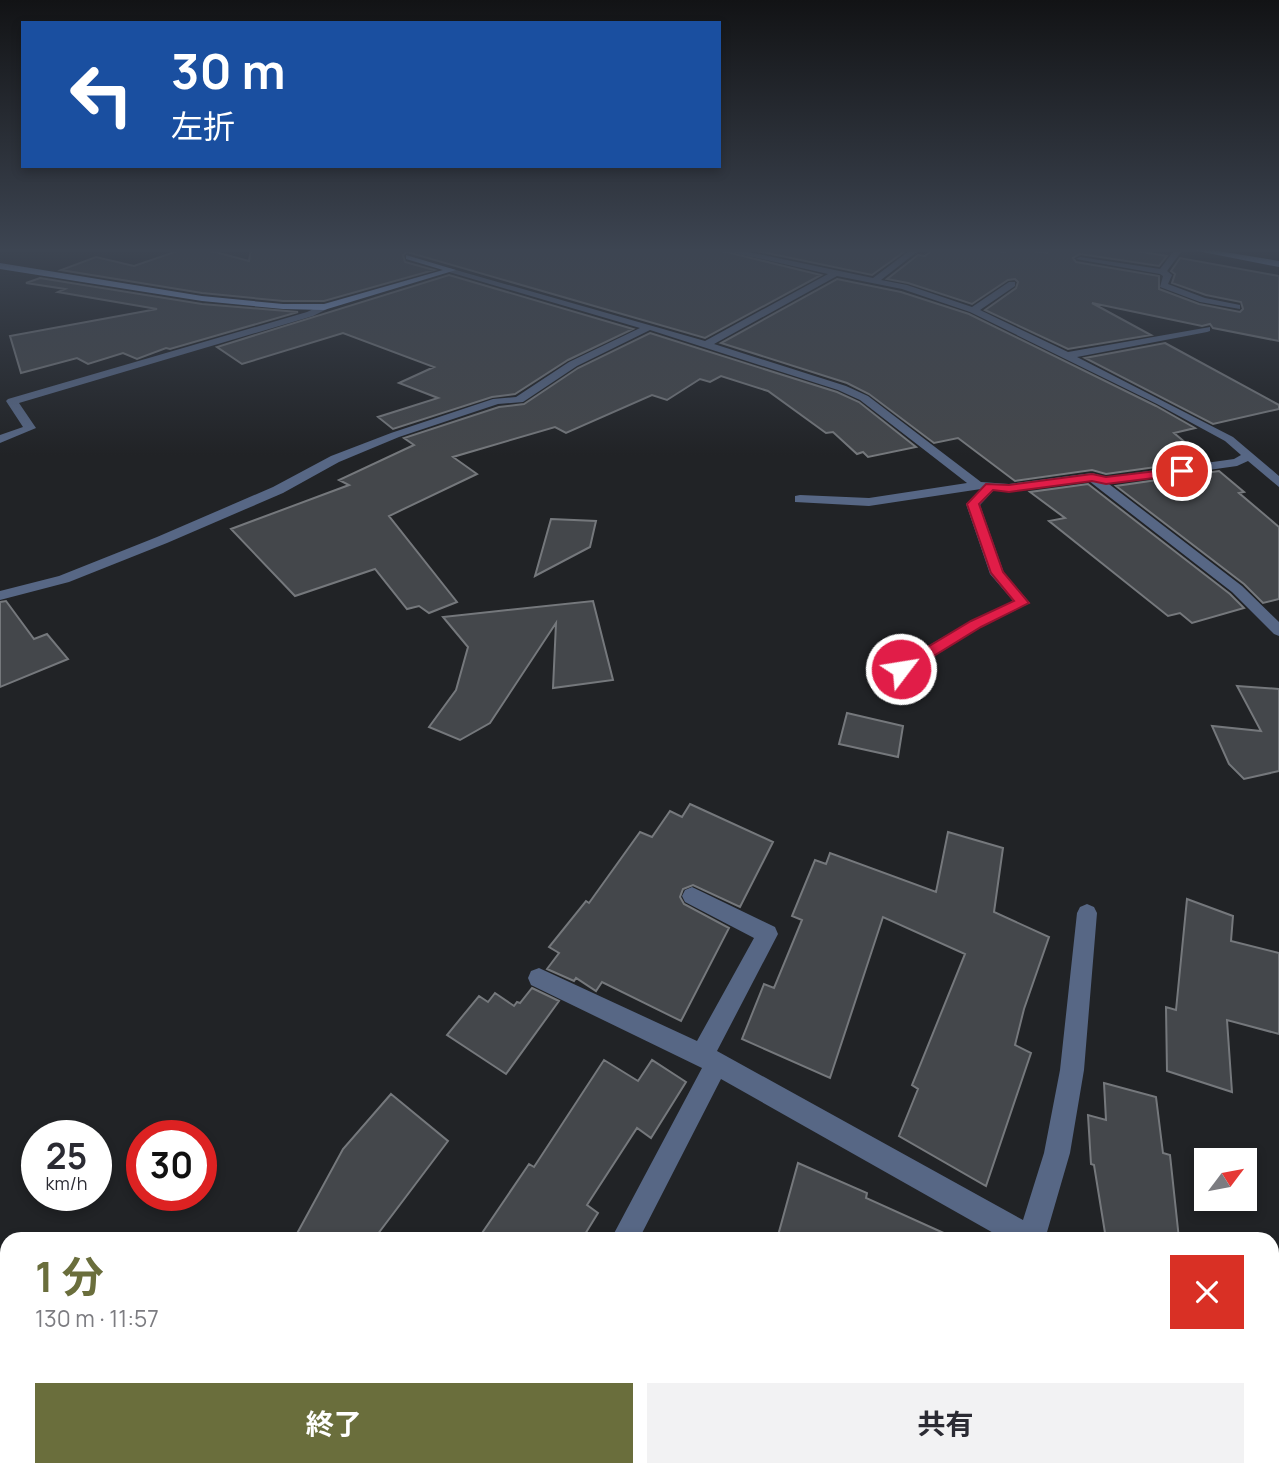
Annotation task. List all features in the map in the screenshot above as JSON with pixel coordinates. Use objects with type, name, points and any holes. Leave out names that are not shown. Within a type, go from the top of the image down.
[{"type":"street","points":[[0,439],[30,428],[12,401],[300,317]]},
{"type":"street","points":[[614,317],[842,388],[864,398],[984,486]]},
{"type":"street","points":[[706,345],[756,317]]},
{"type":"street","points":[[988,317],[1070,355],[1229,439],[1279,482]]},
{"type":"street","points":[[0,596],[64,579],[162,540],[278,490],[335,459],[395,435],[497,401],[519,400],[573,364],[649,327]]},
{"type":"street","points":[[1070,355],[1207,329]]},
{"type":"street","points":[[800,499],[869,502],[984,486],[1009,488],[1092,477],[1106,481],[1237,462],[1249,455]]},
{"type":"street","points":[[1092,477],[1228,581],[1279,631]]},
{"type":"street","points":[[901,669],[976,624],[1023,603],[997,573],[973,504],[984,486]]},
{"type":"street","points":[[628,1232],[767,934],[692,896]]},
{"type":"street","points":[[1033,1232],[1058,1153],[1067,1098],[1087,913]]},
{"type":"street","points":[[539,978],[709,1059],[1020,1232]]},
{"type":"building","points":[[114,317],[281,317],[166,348],[137,359],[123,353],[88,364],[77,358],[21,373],[10,336]]},
{"type":"building","points":[[314,317],[592,317],[633,329],[568,360],[515,394],[492,397],[393,429],[378,417],[438,398],[399,383],[434,367],[343,333],[242,364],[217,347]]},
{"type":"building","points":[[632,317],[744,317],[705,338]]},
{"type":"building","points":[[768,317],[975,317],[1195,428],[1174,433],[1206,460],[1106,474],[1092,470],[1015,481],[958,438],[934,443],[869,394],[847,383],[721,343]]},
{"type":"building","points":[[1000,317],[1118,317],[1151,335],[1068,349]]},
{"type":"building","points":[[1159,317],[1279,317],[1279,341],[1213,328],[1210,324],[1202,326]]},
{"type":"building","points":[[650,333],[837,392],[859,402],[916,447],[868,457],[863,452],[857,454],[833,432],[826,433],[768,391],[721,376],[710,382],[700,379],[667,400],[652,395],[566,433],[555,427],[453,457],[477,474],[389,516],[457,602],[429,613],[419,606],[407,609],[375,569],[295,596],[231,529],[349,485],[339,480],[414,445],[404,438],[499,407],[524,404],[578,368]]},
{"type":"building","points":[[1165,343],[1279,405],[1279,409],[1213,424],[1085,358]]},
{"type":"building","points":[[1219,471],[1244,492],[1239,493],[1279,527],[1279,599],[1263,603],[1244,584],[1116,486]]},
{"type":"building","points":[[1088,484],[1230,594],[1244,608],[1192,623],[1180,613],[1168,616],[1049,521],[1065,518],[1030,492]]},
{"type":"building","points":[[551,519],[596,521],[590,547],[535,576]]},
{"type":"building","points":[[6,601],[34,639],[47,634],[68,659],[0,687],[0,602]]},
{"type":"building","points":[[593,601],[613,680],[553,688],[556,623],[490,723],[460,740],[429,727],[456,690],[468,647],[443,617]]},
{"type":"building","points":[[1237,686],[1279,689],[1279,771],[1244,779],[1229,764],[1212,726],[1261,731]]},
{"type":"building","points":[[847,713],[903,726],[898,757],[839,744]]},
{"type":"building","points":[[690,804],[773,842],[740,907],[693,885],[683,889],[680,897],[684,904],[729,928],[681,1021],[602,982],[596,991],[576,978],[574,981],[547,969],[559,953],[549,947],[586,901],[589,903],[640,832],[652,837],[670,811],[682,817]]},
{"type":"building","points":[[948,832],[1003,848],[994,912],[1049,937],[1024,1009],[1015,1045],[1031,1053],[986,1186],[899,1136],[918,1089],[912,1085],[965,954],[883,917],[830,1078],[742,1039],[764,984],[774,988],[802,920],[792,916],[815,860],[826,864],[830,853],[936,892]]},
{"type":"building","points":[[1187,899],[1233,916],[1231,941],[1279,953],[1279,1034],[1227,1020],[1232,1092],[1167,1071],[1166,1007],[1176,1010]]},
{"type":"building","points":[[532,988],[559,1001],[506,1074],[447,1035],[479,996],[488,1002],[495,993],[514,1006],[517,1002],[520,1003]]},
{"type":"building","points":[[604,1060],[638,1081],[652,1060],[686,1082],[651,1138],[637,1128],[587,1205],[598,1213],[586,1232],[483,1232],[529,1164],[534,1167]]},
{"type":"building","points":[[1104,1083],[1156,1097],[1163,1153],[1170,1155],[1178,1232],[1105,1232],[1094,1165],[1091,1164],[1088,1115],[1106,1120]]},
{"type":"building","points":[[391,1094],[448,1141],[379,1232],[298,1232],[343,1149]]},
{"type":"building","points":[[798,1163],[867,1193],[866,1198],[941,1232],[779,1232]]},
{"type":"route","points":[[901,669],[976,624],[1023,603],[997,573],[973,504],[990,486],[1009,488],[1092,477],[1106,481],[1182,471]]}]
